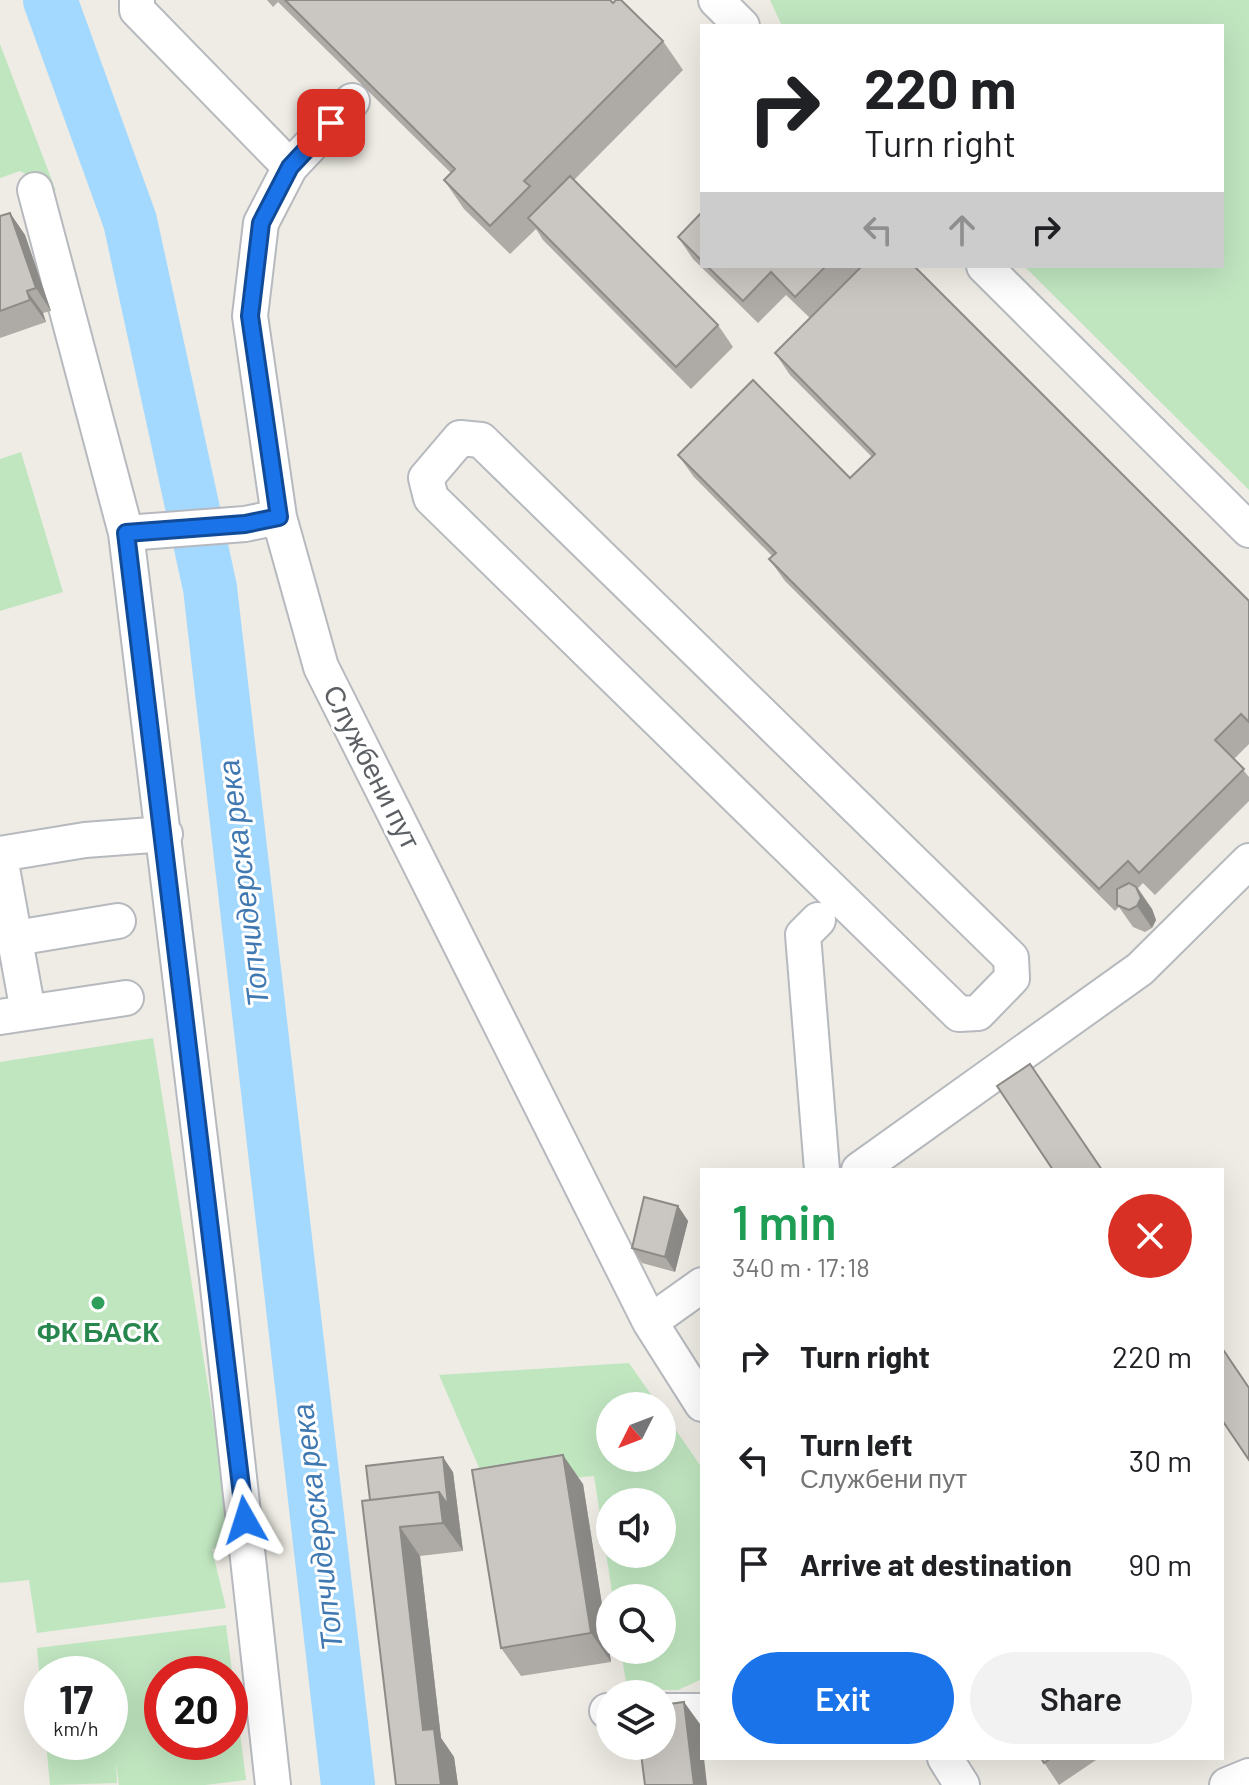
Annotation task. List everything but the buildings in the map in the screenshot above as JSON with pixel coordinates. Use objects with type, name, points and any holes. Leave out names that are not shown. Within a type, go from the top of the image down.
[{"type":"lane","points":[[137,0],[137,10],[290,167]]},
{"type":"lane","points":[[716,0],[740,24]]},
{"type":"lane","name":"Службени пут","points":[[352,101],[290,167],[261,223],[250,316],[279,517],[321,667],[650,1322],[700,1401]]},
{"type":"lane","points":[[35,190],[139,533],[165,834],[273,1785]]},
{"type":"lane","points":[[986,268],[1249,530]]},
{"type":"lane","points":[[460,438],[481,440],[891,843],[1011,958],[1012,978],[978,1013],[959,1014],[431,498],[426,478],[460,438]]},
{"type":"lane","points":[[139,533],[245,524],[279,517]]},
{"type":"lane","points":[[126,998],[14,1014],[16,938],[0,856],[85,840],[165,834]]},
{"type":"lane","points":[[862,1168],[1140,969],[1249,861]]},
{"type":"lane","points":[[818,920],[803,935],[822,1168]]},
{"type":"lane","points":[[16,938],[118,921]]},
{"type":"lane","points":[[650,1322],[700,1286]]},
{"type":"lane","points":[[676,1711],[700,1711]]},
{"type":"lane","points":[[946,1760],[962,1785]]},
{"type":"lane","points":[[1227,1785],[1249,1776]]},
{"type":"green space","points":[[770,0],[1249,0],[1249,490],[1026,268],[1224,268],[1224,24],[781,24]]},
{"type":"green space","points":[[0,44],[56,191],[20,171],[0,178]]},
{"type":"green space","points":[[21,452],[63,592],[0,611],[0,459]]},
{"type":"green space","name":"ФК БАСК","points":[[153,1038],[233,1545],[212,1549],[226,1608],[37,1633],[29,1580],[0,1583],[0,1062]]},
{"type":"green space","points":[[629,1363],[649,1392],[596,1392],[596,1472],[676,1472],[676,1430],[700,1465],[700,1680],[678,1690],[676,1680],[626,1680],[623,1664],[676,1664],[676,1584],[611,1584],[608,1568],[676,1568],[676,1488],[596,1489],[594,1476],[487,1486],[439,1375]]},
{"type":"green space","points":[[226,1625],[230,1656],[144,1656],[144,1760],[243,1760],[246,1780],[205,1785],[119,1785],[116,1763],[117,1783],[50,1785],[48,1760],[128,1760],[128,1656],[38,1656],[37,1648]]},
{"type":"waterway","name":"Топчидерска река","points":[[50,0],[130,221],[210,588],[348,1785]]},
{"type":"place","name":"ФК БАСК","points":[[98,1303]]},
{"type":"route","points":[[245,1520],[165,834],[126,533],[245,524],[279,517],[250,316],[261,223],[290,167],[331,123]]}]
